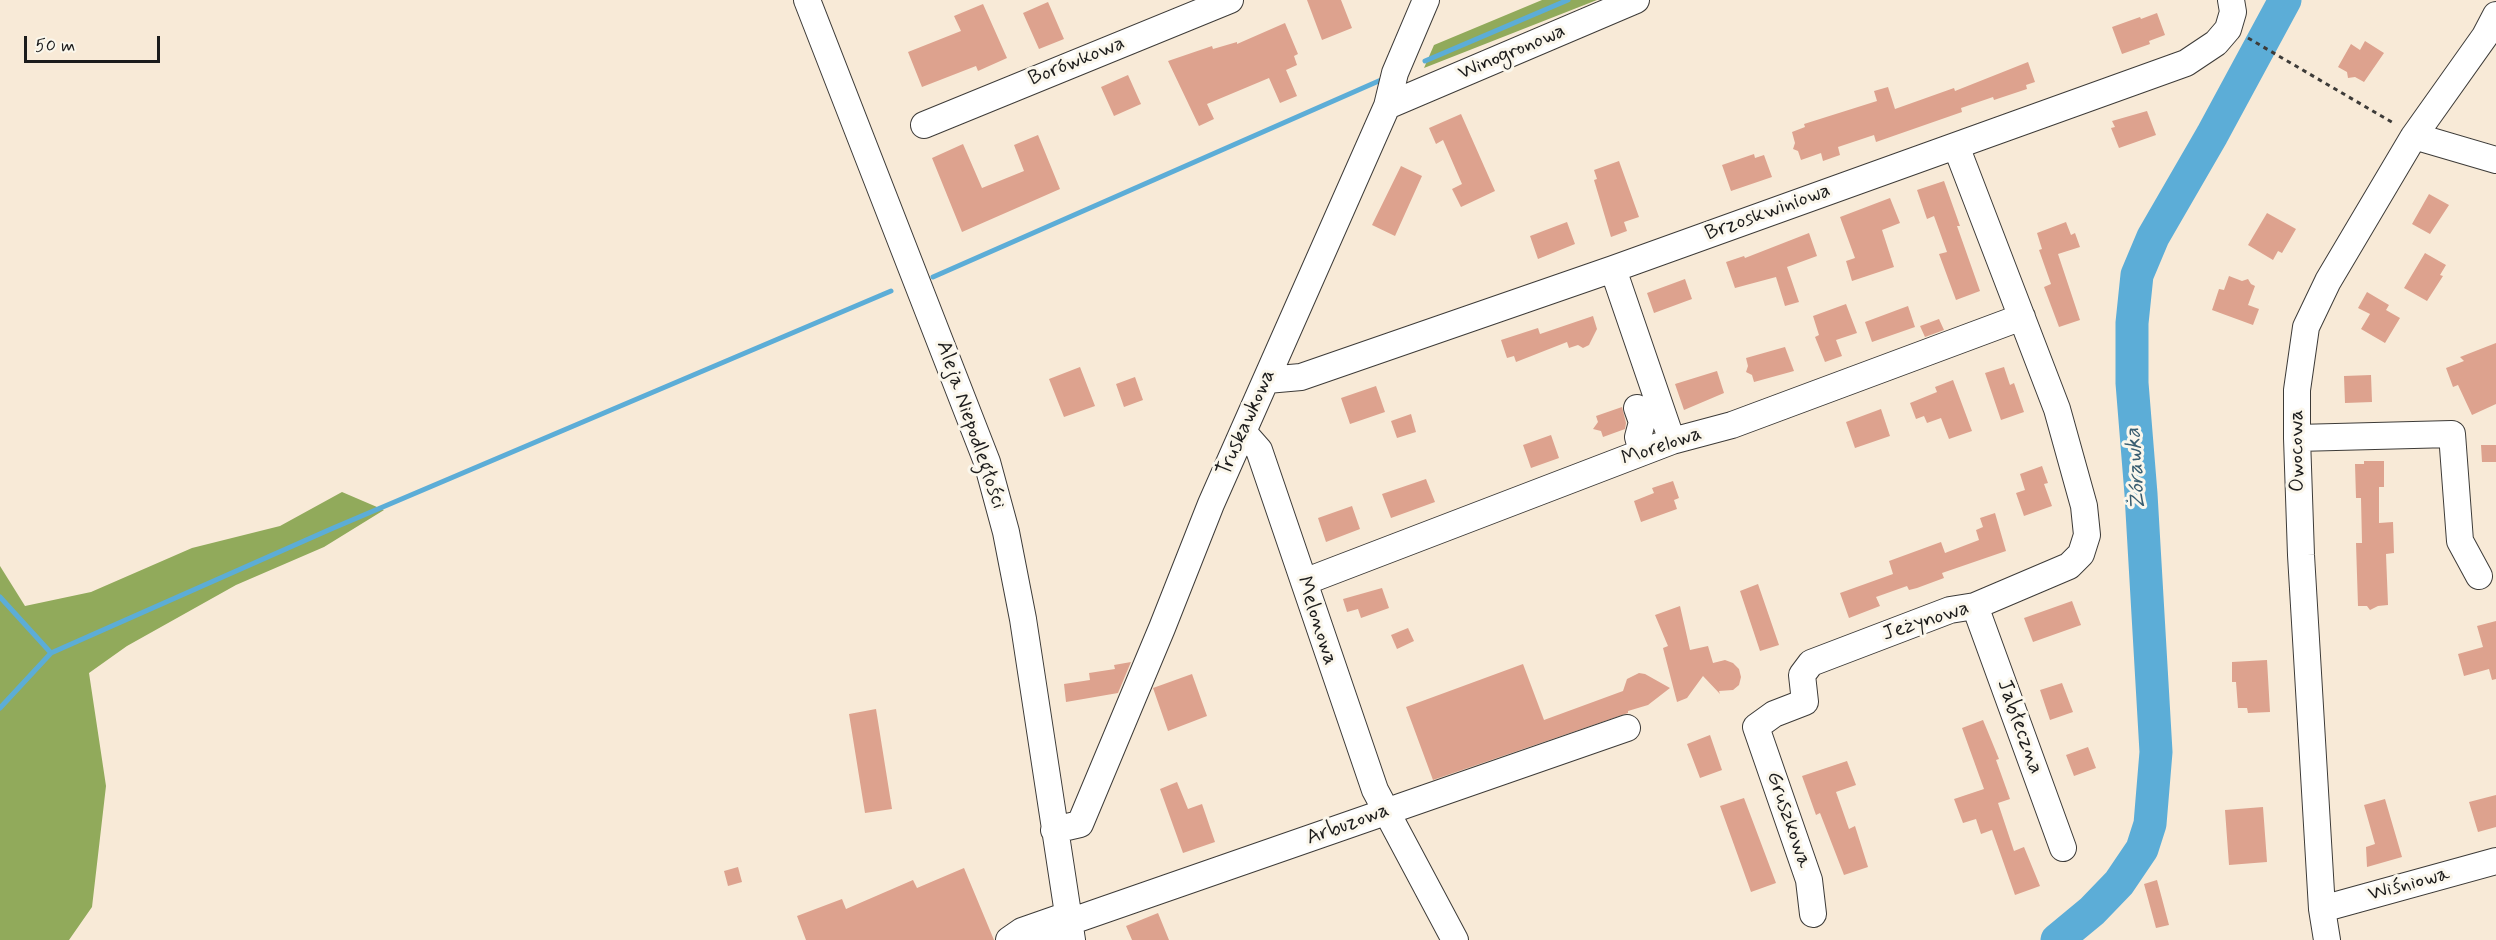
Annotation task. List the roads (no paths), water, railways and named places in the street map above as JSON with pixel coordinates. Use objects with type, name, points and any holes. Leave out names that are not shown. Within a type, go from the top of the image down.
[{"type":"street","name":"Aleja Niepodległości","points":[[807,0],[987,462],[1006,532],[1023,619],[1069,926]]},
{"type":"street","name":"Borówkowa","points":[[924,125],[1230,0]]},
{"type":"street","name":"Truskawkowa","points":[[1054,830],[1080,824],[1211,504],[1387,106],[1395,73],[1426,0]]},
{"type":"street","name":"Winogronowa","points":[[1387,106],[1636,0]]},
{"type":"street","name":"Brzoskwiniowa","points":[[1267,380],[1301,377],[1613,269],[2186,63],[2216,43],[2228,29],[2234,12],[2231,0]]},
{"type":"street","name":"Owocowa","points":[[2326,940],[2322,909],[2301,555],[2297,438],[2297,390],[2306,327],[2328,281],[2414,136],[2485,36],[2496,15]]},
{"type":"street","points":[[2414,136],[2496,160]]},
{"type":"street","points":[[1956,146],[2022,317]]},
{"type":"street","points":[[1613,269],[1672,441]]},
{"type":"street","name":"Morelowa","points":[[1304,582],[1642,452],[1672,441],[1732,425],[2022,317]]},
{"type":"street","name":"Jeżynowa","points":[[1756,727],[1774,714],[1805,702],[1802,675],[1811,663],[1950,610],[1975,606],[2069,566],[2081,554],[2087,535],[2084,506],[2056,409],[2022,317]]},
{"type":"street","points":[[1637,408],[1642,422],[1638,437],[1642,452]]},
{"type":"street","name":"Melonowa","points":[[1244,433],[1259,450],[1375,790],[1455,940]]},
{"type":"street","points":[[2297,438],[2452,434],[2460,541],[2479,576]]},
{"type":"street","name":"Jabłeczna","points":[[1975,606],[2063,848]]},
{"type":"street","name":"Gruszkowa","points":[[1756,727],[1809,880],[1813,914]]},
{"type":"street","name":"Arbuzowa","points":[[1009,940],[1022,931],[1069,926],[1385,811],[1627,728]]},
{"type":"street","name":"Wiśniowa","points":[[2322,909],[2496,861]]},
{"type":"street","points":[[1046,940],[1069,926]]},
{"type":"waterway","points":[[1425,61],[1568,0]]},
{"type":"waterway","name":"Żórawka","points":[[2057,940],[2092,911],[2119,883],[2142,849],[2150,824],[2156,752],[2132,383],[2132,323],[2137,275],[2153,237],[2212,135],[2285,0]]},
{"type":"waterway","points":[[933,277],[1381,80]]},
{"type":"waterway","points":[[51,653],[331,529],[891,291]]},
{"type":"waterway","points":[[0,597],[51,653],[0,708]]}]
